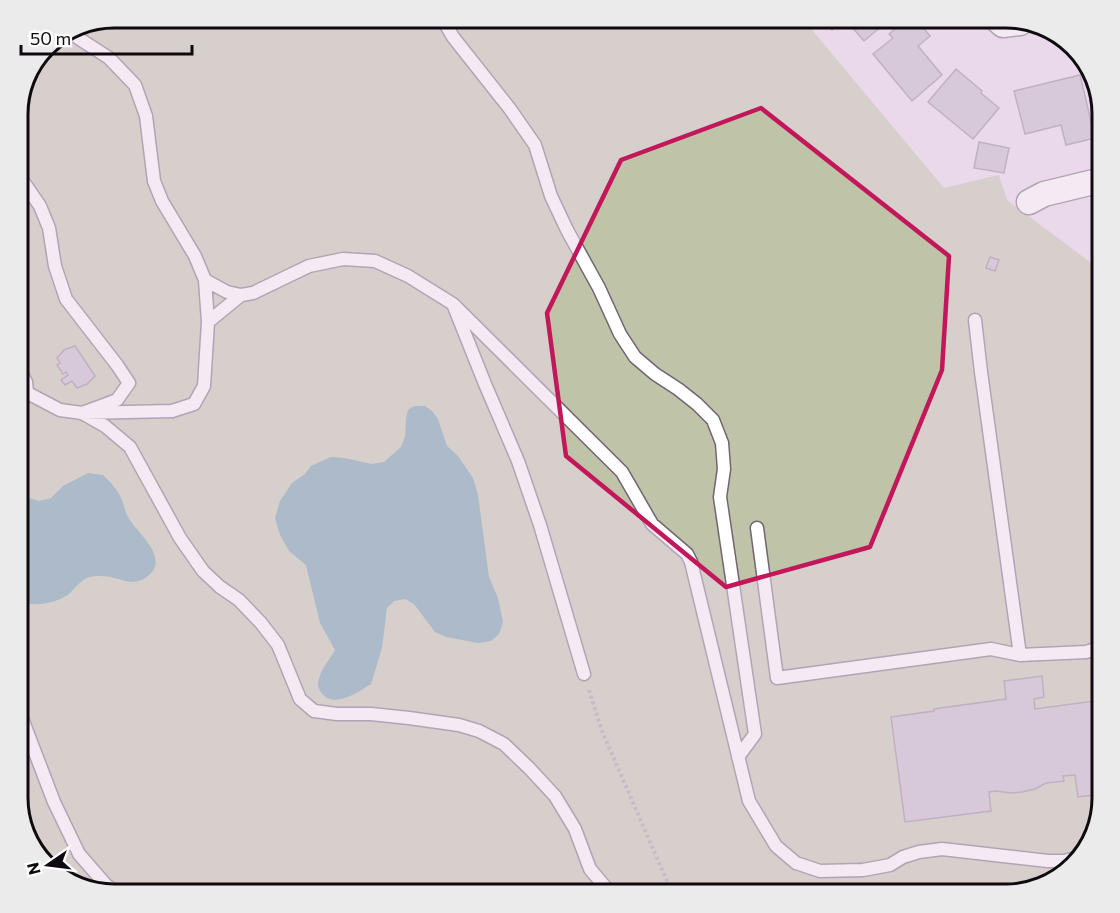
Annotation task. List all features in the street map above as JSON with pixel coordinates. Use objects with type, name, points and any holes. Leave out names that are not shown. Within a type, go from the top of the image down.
[{"type":"street","points":[[1029,202],[1044,194],[1091,183]]},
{"type":"lane","points":[[448,28],[535,145],[551,196],[567,230],[599,288],[620,334],[635,357],[697,404],[713,420],[722,443],[724,469],[720,497],[755,734],[738,757]]},
{"type":"lane","points":[[29,393],[60,410],[82,413],[172,411],[194,404],[204,386],[208,322],[205,280],[195,256],[162,201],[154,181],[146,116],[135,85],[109,58],[77,37]]},
{"type":"lane","points":[[29,190],[40,206],[49,228],[55,266],[66,299],[129,383],[117,400],[82,413]]},
{"type":"lane","points":[[205,280],[227,292],[241,295],[253,293],[309,266],[343,259],[375,261],[408,276],[453,304],[622,472],[652,524],[687,554],[691,562],[749,801],[777,846],[796,863],[820,871],[863,870],[890,865],[903,857],[919,852],[942,849],[1048,861],[1060,865]]},
{"type":"lane","points":[[208,322],[241,295]]},
{"type":"lane","points":[[453,304],[518,460],[540,525],[584,675]]},
{"type":"lane","points":[[975,320],[1020,655]]},
{"type":"lane","points":[[82,413],[105,426],[130,447],[180,538],[203,572],[239,600],[278,645],[300,699],[314,711],[371,714],[459,725],[479,731],[504,744],[555,795],[575,829],[590,869],[603,884]]},
{"type":"lane","points":[[757,528],[777,678],[991,649],[1020,655],[1091,650]]},
{"type":"lane","points":[[29,737],[54,802],[79,854],[105,883]]},
{"type":"path","points":[[584,675],[602,731],[668,884]]},
{"type":"highlighted area","points":[[761,108],[949,256],[942,370],[870,547],[726,587],[566,456],[547,313],[621,160]]},
{"type":"green space","points":[[114,28],[810,28],[944,188],[999,175],[1007,200],[1091,263],[1091,799],[1090,816],[1085,832],[1077,846],[1058,867],[1039,878],[1023,883],[1006,884],[114,884],[97,883],[78,876],[78,835],[36,835],[31,821],[29,804],[29,109],[35,81],[43,67],[67,43],[81,35]]},
{"type":"water","points":[[414,406],[425,406],[432,411],[438,419],[447,446],[458,456],[473,478],[478,495],[489,577],[498,598],[503,622],[499,634],[491,641],[478,643],[446,637],[435,632],[414,604],[405,599],[394,601],[387,608],[382,648],[371,684],[346,698],[332,699],[321,692],[318,683],[335,650],[320,623],[306,565],[289,551],[280,535],[275,518],[280,501],[292,483],[305,474],[311,466],[331,457],[372,464],[384,462],[401,447],[405,437],[408,410]]},
{"type":"water","points":[[88,473],[103,475],[116,490],[128,517],[154,553],[156,560],[154,568],[147,576],[130,582],[94,576],[84,579],[65,597],[52,602],[29,604],[29,498],[39,501],[51,498],[63,486]]},
{"type":"building","points":[[853,28],[879,28],[864,41]]},
{"type":"building","points":[[896,28],[923,28],[930,36],[918,46],[942,75],[912,101],[873,54],[893,38],[889,34]]},
{"type":"building","points":[[956,69],[999,108],[973,139],[928,102]]},
{"type":"building","points":[[1080,75],[1091,121],[1091,139],[1066,145],[1061,125],[1025,134],[1014,91]]},
{"type":"building","points":[[979,142],[1009,148],[1004,173],[974,168]]},
{"type":"building","points":[[990,257],[999,260],[995,271],[986,268]]},
{"type":"building","points":[[75,346],[95,376],[87,384],[77,388],[72,381],[65,385],[61,380],[68,375],[66,372],[63,374],[57,365],[60,363],[57,358],[64,350]]},
{"type":"building","points":[[1042,676],[1044,697],[1034,699],[1035,709],[1091,701],[1091,795],[1078,797],[1075,775],[1063,776],[1064,781],[1046,783],[1022,792],[989,792],[991,811],[905,822],[891,717],[1006,699],[1004,681]]}]
